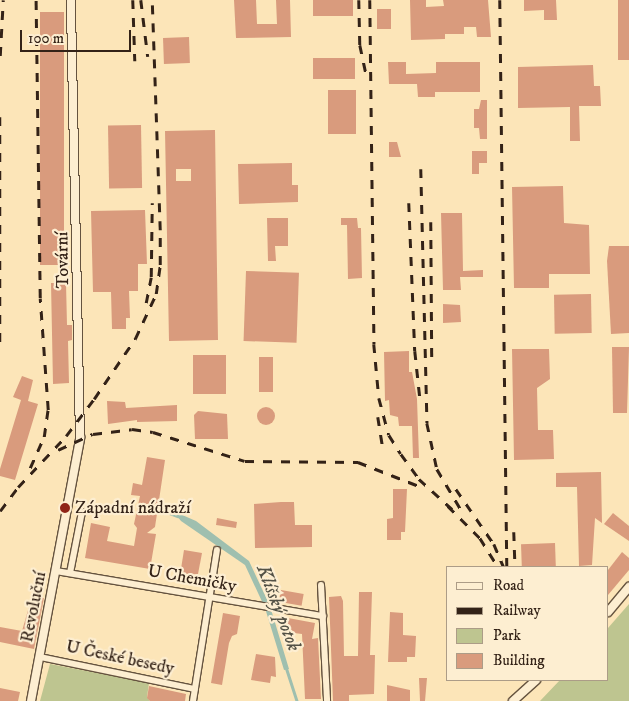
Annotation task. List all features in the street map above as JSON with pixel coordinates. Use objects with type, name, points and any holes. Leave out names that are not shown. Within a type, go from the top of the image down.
[{"type":"street","name":"Tovární","points":[[67,519],[81,416],[71,0]]},
{"type":"street","name":"Revoluční","points":[[70,574],[82,512]]},
{"type":"street","name":"Revoluční","points":[[31,701],[67,519]]},
{"type":"street","points":[[193,701],[217,550]]},
{"type":"street","name":"U Chemičky","points":[[56,571],[323,616]]},
{"type":"street","points":[[321,585],[327,701]]},
{"type":"street","points":[[609,611],[629,587]]},
{"type":"street","name":"U České besedy","points":[[40,657],[194,689]]},
{"type":"street","points":[[513,701],[535,681]]},
{"type":"green space","points":[[629,604],[629,701],[540,701],[559,681],[609,681],[609,627]]},
{"type":"green space","points":[[50,664],[149,683],[147,697],[150,701],[40,701]]},
{"type":"shaded area","points":[[180,514],[196,521],[249,561],[270,606],[289,669],[284,670],[265,608],[245,565],[181,521],[177,516]]},
{"type":"building","points":[[234,0],[256,0],[257,24],[277,24],[276,0],[290,0],[291,37],[236,38]]},
{"type":"building","points":[[313,0],[353,0],[353,16],[313,16]]},
{"type":"building","points":[[410,0],[426,0],[426,7],[444,6],[443,0],[488,0],[491,37],[477,37],[476,27],[464,27],[464,34],[445,34],[445,39],[411,40]]},
{"type":"building","points":[[524,0],[556,0],[557,20],[544,20],[544,10],[524,11]]},
{"type":"building","points":[[618,0],[629,0],[629,60],[618,60]]},
{"type":"building","points":[[377,9],[391,9],[391,29],[377,29]]},
{"type":"building","points":[[40,12],[64,12],[64,265],[40,265]]},
{"type":"building","points":[[189,37],[190,63],[164,64],[163,38]]},
{"type":"building","points":[[313,58],[355,58],[355,79],[313,79]]},
{"type":"building","points":[[388,62],[406,62],[406,74],[436,73],[436,62],[480,62],[480,92],[435,92],[435,97],[418,97],[417,84],[389,84]]},
{"type":"building","points":[[593,65],[594,86],[600,86],[601,106],[579,106],[580,141],[570,141],[570,107],[518,108],[518,67]]},
{"type":"building","points":[[328,90],[356,90],[356,134],[328,134]]},
{"type":"building","points":[[481,100],[487,100],[487,139],[480,139],[479,128],[474,128],[474,109],[479,109]]},
{"type":"building","points":[[141,125],[142,188],[109,189],[108,126]]},
{"type":"building","points":[[215,130],[218,340],[169,341],[165,131]],"holes":[[[176,169],[191,169],[191,181],[176,181]]]},
{"type":"building","points":[[389,142],[397,142],[401,157],[389,157]]},
{"type":"building","points":[[472,151],[487,151],[487,163],[479,163],[479,174],[472,174]]},
{"type":"building","points":[[292,163],[292,185],[298,185],[298,202],[239,204],[238,164]]},
{"type":"building","points":[[563,186],[564,223],[589,225],[590,274],[549,274],[549,288],[514,288],[512,187]]},
{"type":"building","points":[[145,210],[147,264],[138,264],[138,291],[129,291],[130,318],[126,318],[126,329],[112,329],[111,292],[93,292],[91,211]]},
{"type":"building","points":[[441,213],[462,213],[463,271],[483,270],[483,277],[460,277],[461,290],[443,290]]},
{"type":"building","points":[[267,218],[288,218],[288,246],[275,246],[276,261],[268,261]]},
{"type":"building","points":[[341,218],[357,218],[358,228],[361,228],[362,278],[348,279],[347,225],[341,225]]},
{"type":"building","points":[[609,246],[629,246],[629,333],[611,334],[607,261]]},
{"type":"building","points":[[246,271],[299,273],[297,343],[244,341]]},
{"type":"building","points":[[51,283],[66,283],[67,325],[72,325],[72,340],[68,341],[69,383],[53,384]]},
{"type":"building","points":[[591,294],[592,333],[555,334],[554,295]]},
{"type":"building","points":[[443,304],[460,305],[461,322],[443,323]]},
{"type":"building","points":[[612,347],[629,347],[627,413],[613,413]]},
{"type":"building","points":[[512,349],[549,349],[550,379],[537,388],[538,430],[553,430],[554,459],[514,460]]},
{"type":"building","points":[[409,351],[409,372],[412,372],[417,399],[419,458],[413,458],[412,426],[399,426],[398,417],[390,415],[389,400],[385,401],[384,352]]},
{"type":"building","points":[[193,355],[226,355],[226,394],[193,394]]},
{"type":"building","points":[[259,357],[273,357],[273,392],[259,392]]},
{"type":"building","points":[[22,376],[33,380],[28,401],[38,404],[15,480],[0,476],[0,469],[21,400],[13,397]]},
{"type":"building","points":[[107,401],[125,402],[126,408],[177,405],[177,421],[137,422],[137,420],[108,424]]},
{"type":"building","points":[[266,407],[272,410],[275,416],[272,422],[266,425],[260,422],[257,416],[260,410]]},
{"type":"building","points":[[198,411],[227,414],[228,439],[195,439],[194,415]]},
{"type":"building","points":[[147,457],[165,460],[155,527],[147,533],[156,534],[150,569],[85,558],[91,523],[110,527],[107,541],[134,546],[137,528],[134,524],[140,496],[131,495],[133,483],[142,485]]},
{"type":"building","points":[[601,472],[602,523],[595,518],[592,565],[579,566],[577,487],[556,487],[556,473]]},
{"type":"building","points":[[393,489],[407,489],[405,532],[401,532],[401,540],[387,540],[387,519],[393,518]]},
{"type":"building","points":[[294,502],[295,525],[312,525],[312,547],[255,548],[254,504]]},
{"type":"building","points":[[613,513],[629,526],[629,541],[604,524]]},
{"type":"building","points":[[217,518],[237,522],[236,528],[216,525]]},
{"type":"building","points":[[555,543],[556,566],[522,566],[521,544]]},
{"type":"building","points":[[184,550],[202,553],[198,574],[180,575]]},
{"type":"building","points":[[622,552],[629,558],[629,570],[609,594],[609,569]]},
{"type":"building","points":[[281,590],[304,594],[302,606],[279,602]]},
{"type":"building","points":[[359,592],[372,592],[370,655],[375,655],[374,694],[349,695],[349,701],[333,701],[329,597],[341,596],[343,601],[344,656],[358,656]]},
{"type":"building","points":[[32,596],[44,598],[34,649],[0,642],[0,627],[22,631]]},
{"type":"building","points":[[390,612],[403,613],[403,635],[416,636],[415,657],[407,657],[407,662],[388,662]]},
{"type":"building","points":[[223,613],[240,616],[237,634],[232,636],[229,643],[222,685],[211,683]]},
{"type":"building","points":[[288,618],[315,623],[312,639],[318,638],[321,699],[305,699],[302,634],[286,632]]},
{"type":"building","points":[[256,654],[275,657],[276,677],[271,676],[270,683],[251,680]]},
{"type":"building","points":[[419,678],[427,678],[425,701],[420,701]]},
{"type":"building","points":[[387,685],[410,690],[410,701],[387,701]]},
{"type":"building","points":[[149,686],[186,694],[185,701],[150,701],[147,698]]},
{"type":"building","points":[[0,688],[20,692],[18,701],[0,701]]},
{"type":"waterway","name":"Klíšský potok","points":[[162,510],[178,516]]},
{"type":"waterway","name":"Klíšský potok","points":[[286,667],[297,701]]},
{"type":"railway","points":[[0,56],[3,0]]},
{"type":"railway","points":[[30,468],[44,437],[48,410],[40,298],[36,0]]},
{"type":"railway","points":[[133,0],[135,61]]},
{"type":"railway","points":[[141,0],[148,57]]},
{"type":"railway","points":[[0,511],[18,487],[66,436],[94,399],[135,339],[156,294],[160,265],[160,230],[152,0]]},
{"type":"railway","points":[[359,0],[360,45],[366,74]]},
{"type":"railway","points":[[370,0],[374,344],[379,398],[389,435],[401,454],[419,479],[452,509]]},
{"type":"railway","points":[[500,0],[507,566]]},
{"type":"railway","points":[[0,117],[0,345]]},
{"type":"railway","points":[[421,169],[427,423],[437,469],[463,513]]},
{"type":"railway","points":[[146,303],[151,277],[152,203]]},
{"type":"railway","points":[[409,203],[415,351],[420,398]]},
{"type":"railway","points":[[431,222],[432,364]]},
{"type":"railway","points":[[378,417],[384,453]]},
{"type":"railway","points":[[58,450],[93,434],[132,429],[153,432],[245,461],[358,462],[424,488]]},
{"type":"railway","points":[[456,489],[494,544],[504,566]]},
{"type":"railway","points":[[448,506],[480,538],[497,566]]},
{"type":"railway","points":[[514,532],[515,566]]},
{"type":"place","name":"Západní nádraží","points":[[65,508]]}]
